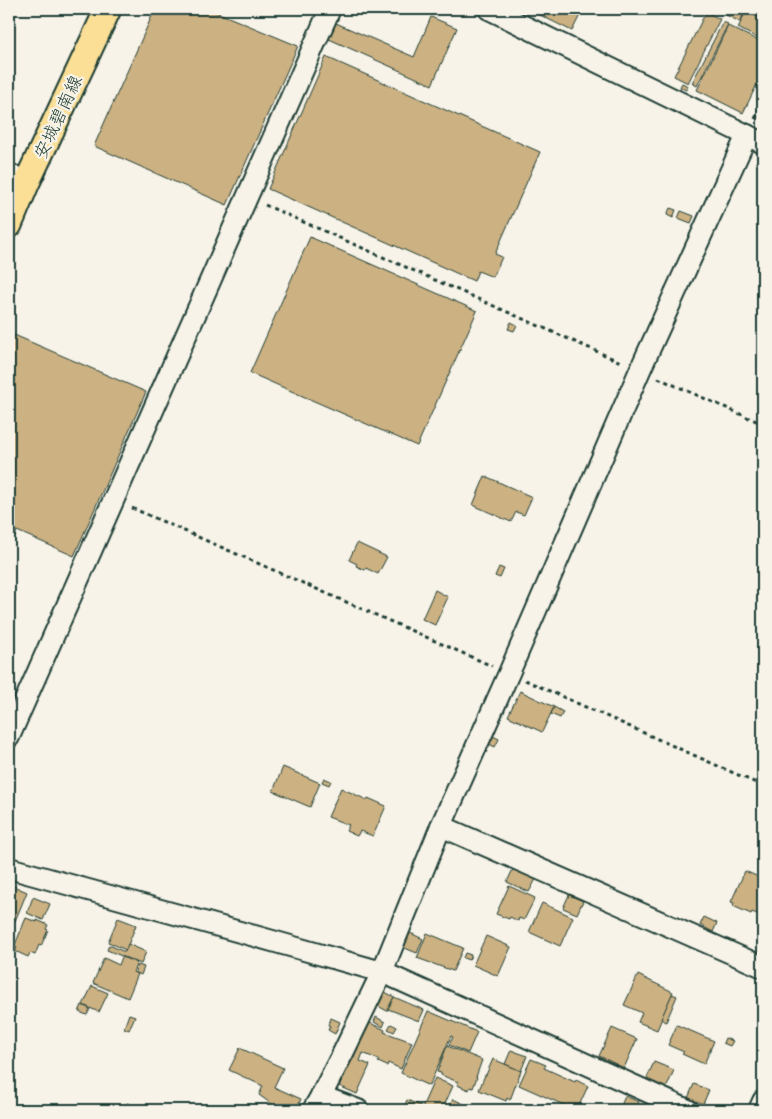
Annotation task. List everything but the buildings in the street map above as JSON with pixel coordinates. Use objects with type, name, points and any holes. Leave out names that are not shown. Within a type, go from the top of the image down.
[{"type":"main road","name":"安城碧南線","points":[[9,225],[18,178],[108,9]]},
{"type":"street","points":[[9,737],[330,9]]},
{"type":"street","points":[[358,1110],[317,1103],[382,972],[441,826],[640,370],[755,139],[489,9]]},
{"type":"street","points":[[441,826],[763,967]]},
{"type":"street","points":[[9,868],[382,972],[688,1110]]},
{"type":"street","points":[[760,1110],[763,1101]]},
{"type":"path","points":[[246,197],[763,424]]},
{"type":"path","points":[[113,499],[763,786]]}]
